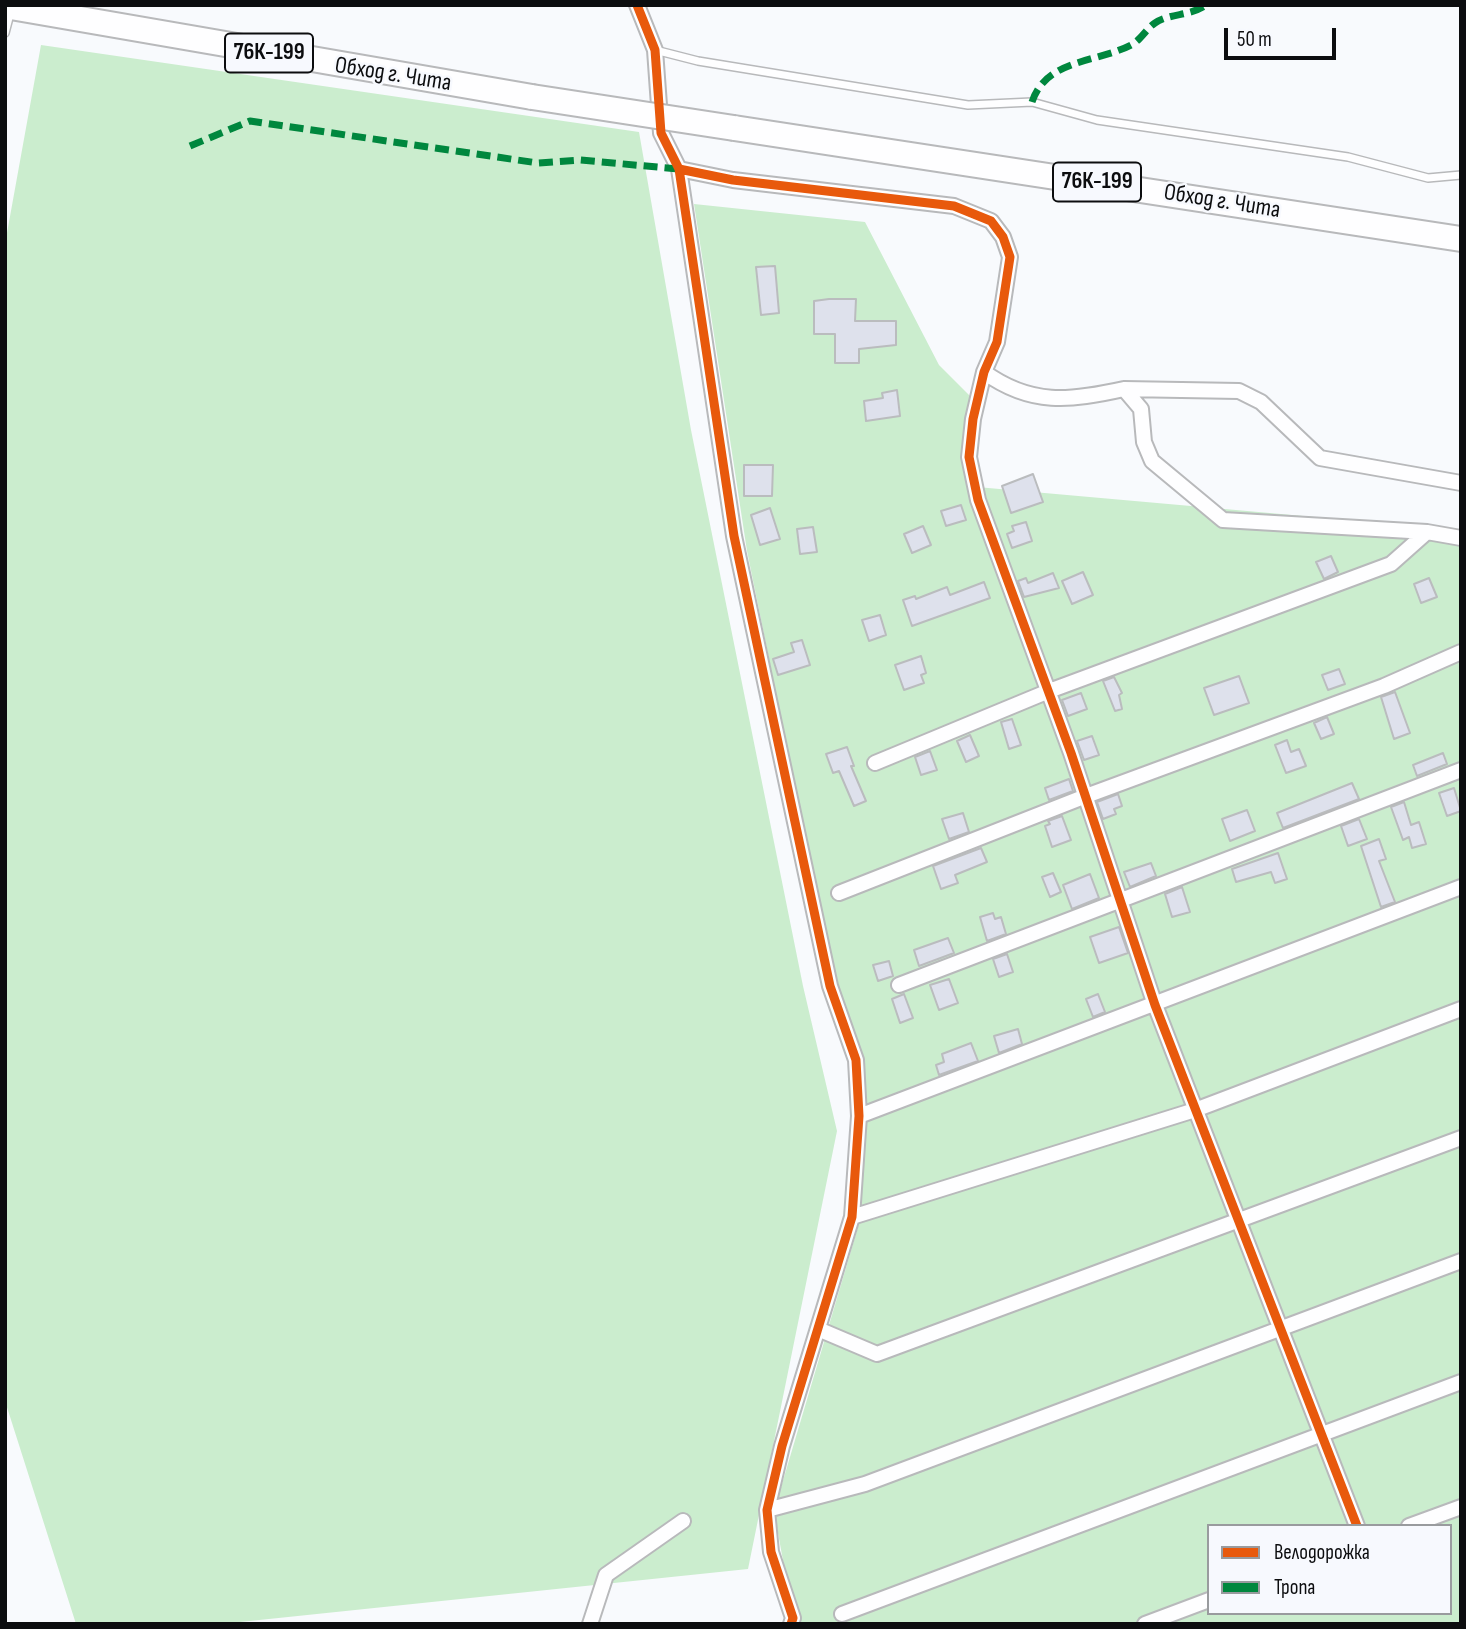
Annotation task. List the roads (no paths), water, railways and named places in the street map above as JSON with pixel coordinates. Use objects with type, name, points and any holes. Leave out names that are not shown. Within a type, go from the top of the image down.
[{"type":"highway","name":"Обход г. Чита","points":[[9,7],[532,97],[1461,239]]},
{"type":"street","points":[[637,5],[654,50],[662,133],[679,169],[734,536],[830,986],[856,1060],[859,1116],[852,1217],[782,1447],[767,1510],[771,1552],[793,1618],[791,1624]]},
{"type":"street","points":[[679,169],[733,180],[954,206],[991,221],[1003,237],[1010,257],[997,342],[984,372],[973,419],[969,457],[978,500],[1086,796],[1154,1005],[1356,1524]]},
{"type":"street","points":[[984,372],[1015,391],[1046,398],[1079,400],[1124,389],[1239,391],[1261,402],[1320,458],[1461,483]]},
{"type":"street","points":[[1124,389],[1141,409],[1144,442],[1152,461],[1223,520],[1426,532],[1461,538]]},
{"type":"street","points":[[875,762],[1049,691],[1391,564],[1426,532]]},
{"type":"street","points":[[839,893],[1086,796],[1384,686],[1461,652]]},
{"type":"street","points":[[899,985],[1461,770]]},
{"type":"street","points":[[859,1116],[1461,887]]},
{"type":"street","points":[[852,1217],[1195,1110],[1461,1009]]},
{"type":"street","points":[[818,1329],[877,1354],[1240,1222],[1461,1138]]},
{"type":"street","points":[[767,1510],[865,1484],[1461,1261]]},
{"type":"street","points":[[842,1615],[1461,1382]]},
{"type":"street","points":[[1414,1524],[1461,1507]]},
{"type":"street","points":[[590,1624],[606,1574],[683,1521]]},
{"type":"street","points":[[1145,1624],[1207,1601]]},
{"type":"lane","points":[[5,33],[9,7]]},
{"type":"lane","points":[[654,50],[698,61],[968,104],[1031,102],[1097,120],[1348,157],[1428,178],[1461,175]]}]
